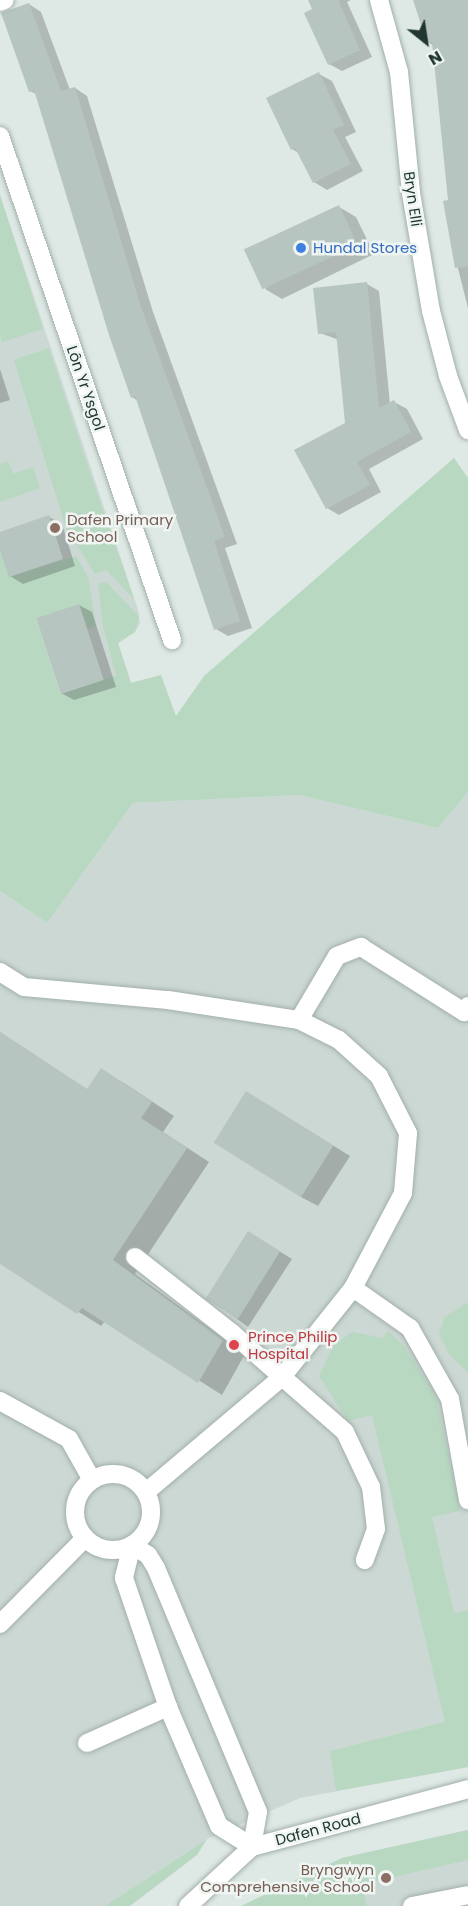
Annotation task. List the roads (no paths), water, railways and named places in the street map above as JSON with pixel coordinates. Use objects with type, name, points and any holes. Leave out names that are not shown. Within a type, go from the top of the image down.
[{"type":"street","points":[[0,2],[5,0]]},
{"type":"street","name":"Bryn Elli","points":[[379,0],[399,72],[411,193],[431,311],[448,376],[468,430]]},
{"type":"street","name":"Lôn Yr Ysgol","points":[[0,136],[172,640]]},
{"type":"street","points":[[298,1020],[337,956],[362,946],[464,1012],[468,1006]]},
{"type":"street","points":[[0,972],[24,987],[168,1000],[298,1020],[339,1040],[379,1076],[408,1133],[403,1193],[354,1288],[282,1377],[146,1492]]},
{"type":"street","points":[[135,1257],[282,1377],[345,1432],[366,1478],[375,1529],[365,1560]]},
{"type":"street","points":[[354,1288],[410,1328],[450,1399],[468,1500]]},
{"type":"street","points":[[0,1401],[69,1440],[92,1480]]},
{"type":"street","points":[[104,1475],[128,1476],[146,1492],[152,1516],[142,1538],[132,1545],[107,1550],[85,1538],[75,1514],[77,1501],[92,1480],[104,1475]]},
{"type":"street","points":[[0,1624],[85,1538]]},
{"type":"street","points":[[132,1545],[148,1555],[156,1568],[258,1812],[252,1847],[219,1826],[168,1707],[124,1578],[132,1545]]},
{"type":"street","points":[[87,1743],[168,1707]]},
{"type":"street","name":"Dafen Road","points":[[189,1906],[252,1847],[468,1789]]},
{"type":"street","points":[[412,1906],[468,1894]]},
{"type":"place","name":"Hundal Stores","points":[[301,248]]},
{"type":"place","name":"Dafen Primary School","points":[[55,528]]},
{"type":"place","name":"Prince Philip Hospital","points":[[234,1345]]},
{"type":"place","name":"Bryngwyn Comprehensive School","points":[[386,1878]]}]
